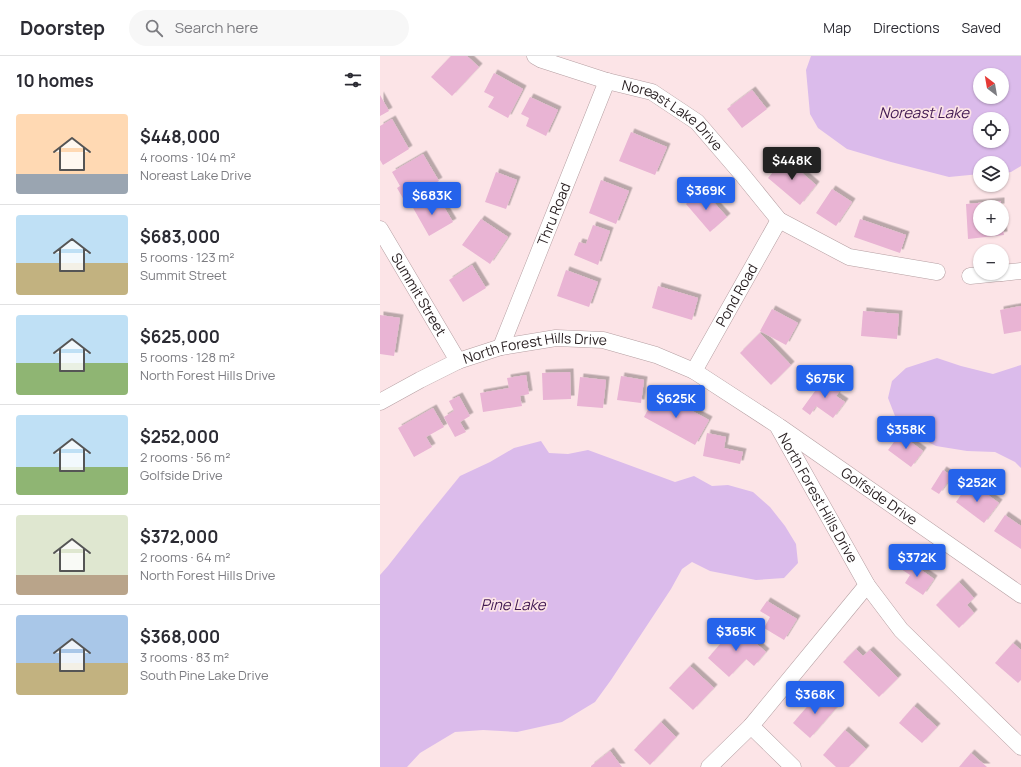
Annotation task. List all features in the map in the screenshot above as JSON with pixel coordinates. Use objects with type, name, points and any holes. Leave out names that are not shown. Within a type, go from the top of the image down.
[{"type":"street","name":"Noreast Lake Drive","points":[[535,56],[542,60],[607,81],[652,92],[697,122],[779,220],[849,258],[937,272]]},
{"type":"street","name":"Thru Road","points":[[501,347],[607,81]]},
{"type":"street","name":"Pond Road","points":[[694,371],[779,220]]},
{"type":"street","name":"Summit Street","points":[[380,228],[458,361]]},
{"type":"street","points":[[1009,272],[1021,271]]},
{"type":"street","name":"North Forest Hills Drive","points":[[380,402],[458,361],[501,347],[556,338],[603,340],[656,355],[694,371],[777,425],[867,585],[900,630],[1021,747]]},
{"type":"street","name":"Golfside Drive","points":[[777,425],[1021,595]]},
{"type":"street","points":[[709,767],[751,726],[867,585]]},
{"type":"street","points":[[751,726],[794,767]]},
{"type":"water","name":"Noreast Lake","points":[[811,56],[1021,56],[1021,166],[1011,172],[1009,172],[1009,156],[973,156],[973,175],[949,177],[891,162],[847,149],[818,128],[810,114],[806,70]]},
{"type":"water","points":[[937,358],[993,374],[1021,365],[1021,468],[1015,462],[995,452],[967,451],[936,446],[916,436],[895,416],[888,398],[892,381],[906,368]]},
{"type":"water","name":"Pine Lake","points":[[541,441],[549,453],[568,454],[588,450],[675,482],[694,476],[712,486],[728,485],[753,492],[770,507],[785,526],[796,544],[798,563],[784,578],[756,580],[710,571],[692,562],[682,569],[671,589],[595,702],[562,722],[517,732],[483,730],[455,732],[420,753],[407,767],[380,767],[380,575],[460,476],[490,462],[514,448]]},
{"type":"building","points":[[451,56],[467,56],[479,67],[452,96],[431,77]]},
{"type":"building","points":[[494,73],[523,89],[508,118],[488,107],[494,97],[484,92]]},
{"type":"building","points":[[752,90],[767,109],[742,128],[727,109]]},
{"type":"building","points":[[380,95],[389,111],[380,116]]},
{"type":"building","points":[[530,97],[558,110],[546,136],[526,126],[529,118],[521,114]]},
{"type":"building","points":[[392,119],[409,149],[383,165],[380,160],[380,126]]},
{"type":"building","points":[[631,132],[667,147],[655,175],[619,161]]},
{"type":"building","points":[[423,154],[439,181],[404,200],[397,188],[400,186],[392,172]]},
{"type":"building","points":[[785,158],[816,185],[800,205],[768,178]]},
{"type":"building","points":[[496,172],[517,180],[506,209],[485,202]]},
{"type":"building","points":[[601,180],[629,191],[616,224],[589,213]]},
{"type":"building","points":[[702,189],[727,217],[710,232],[686,204]]},
{"type":"building","points":[[832,189],[852,202],[836,226],[816,213]]},
{"type":"building","points":[[428,196],[433,207],[441,202],[453,222],[429,236],[412,206]]},
{"type":"building","points":[[973,203],[973,236],[995,236],[968,239],[966,204]]},
{"type":"building","points":[[481,219],[508,237],[490,264],[462,245]]},
{"type":"building","points":[[860,219],[906,235],[900,253],[854,237]]},
{"type":"building","points":[[593,225],[610,231],[598,265],[574,255],[579,242],[586,244]]},
{"type":"building","points":[[472,265],[486,288],[463,302],[449,280]]},
{"type":"building","points":[[566,270],[598,282],[589,307],[557,296]]},
{"type":"building","points":[[658,286],[698,298],[692,320],[652,308]]},
{"type":"building","points":[[1021,306],[1021,331],[1004,334],[1000,310]]},
{"type":"building","points":[[772,309],[798,323],[786,345],[760,331]]},
{"type":"building","points":[[863,311],[899,314],[897,339],[861,336]]},
{"type":"building","points":[[380,315],[400,318],[394,356],[380,354]]},
{"type":"building","points":[[760,333],[791,365],[771,385],[740,353]]},
{"type":"building","points":[[570,372],[571,399],[543,400],[542,373]]},
{"type":"building","points":[[526,375],[529,394],[520,396],[522,406],[483,412],[480,393],[509,388],[507,378]]},
{"type":"building","points":[[621,376],[644,380],[641,403],[617,400]]},
{"type":"building","points":[[826,376],[842,388],[836,396],[845,402],[833,418],[816,406],[810,415],[802,409]]},
{"type":"building","points":[[580,377],[606,380],[603,408],[577,406]]},
{"type":"building","points":[[657,392],[709,420],[695,445],[644,417]]},
{"type":"building","points":[[459,396],[470,416],[460,422],[466,432],[455,437],[444,417],[454,411],[449,401]]},
{"type":"building","points":[[433,408],[444,427],[426,437],[432,447],[414,457],[398,428]]},
{"type":"building","points":[[707,433],[726,437],[724,448],[743,452],[740,464],[703,456]]},
{"type":"building","points":[[900,434],[923,451],[911,467],[888,450]]},
{"type":"building","points":[[943,470],[952,476],[939,494],[931,489]]},
{"type":"building","points":[[970,482],[999,503],[984,523],[956,502]]},
{"type":"building","points":[[1005,515],[1021,526],[1021,549],[994,531]]},
{"type":"building","points":[[907,560],[934,579],[923,595],[905,583],[910,575],[901,569]]},
{"type":"building","points":[[959,582],[974,598],[967,605],[974,613],[959,628],[936,605]]},
{"type":"building","points":[[767,601],[797,619],[784,640],[764,628],[770,617],[760,611]]},
{"type":"building","points":[[736,626],[766,652],[754,666],[746,659],[729,677],[708,658]]},
{"type":"building","points":[[1013,643],[1021,650],[1021,680],[1018,683],[995,663]]},
{"type":"building","points":[[856,649],[863,656],[870,650],[898,678],[879,697],[843,662]]},
{"type":"building","points":[[690,666],[714,688],[693,710],[669,688]]},
{"type":"building","points":[[820,692],[837,707],[810,738],[793,723]]},
{"type":"building","points":[[914,706],[937,727],[922,743],[899,723]]},
{"type":"building","points":[[661,722],[676,737],[650,765],[634,750]]},
{"type":"building","points":[[845,730],[866,749],[849,767],[836,767],[823,755]]},
{"type":"building","points":[[610,751],[622,767],[591,767],[591,766]]},
{"type":"building","points":[[971,753],[987,767],[959,767]]}]
